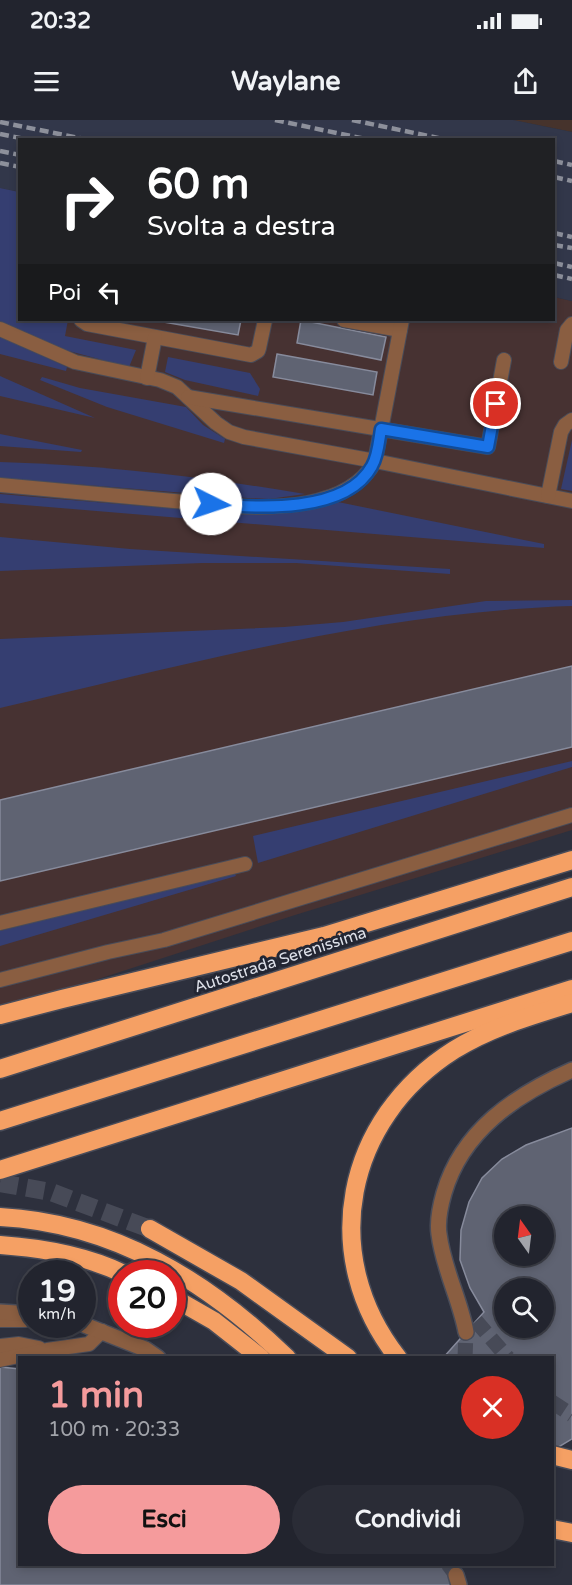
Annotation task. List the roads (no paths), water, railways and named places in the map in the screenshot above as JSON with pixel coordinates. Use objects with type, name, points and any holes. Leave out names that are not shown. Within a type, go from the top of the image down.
[{"type":"highway","points":[[0,1015],[324,936],[572,860]]},
{"type":"highway","name":"Autostrada Serenissima","points":[[0,1069],[572,887]]},
{"type":"highway","points":[[0,1121],[572,941]]},
{"type":"highway","points":[[0,1170],[572,989]]},
{"type":"highway","points":[[397,1356],[374,1322],[354,1270],[351,1220],[353,1196],[370,1145],[382,1123],[411,1084],[453,1051],[510,1023],[572,1003]]},
{"type":"highway","points":[[0,1217],[37,1220],[69,1227],[99,1236],[160,1261],[217,1297],[252,1325],[285,1356]]},
{"type":"highway","points":[[150,1229],[241,1281],[345,1356]]},
{"type":"highway","points":[[0,1245],[29,1247],[73,1255],[108,1268]]},
{"type":"highway","points":[[186,1305],[214,1321],[258,1356]]},
{"type":"highway","points":[[554,1456],[572,1460]]},
{"type":"highway","points":[[554,1468],[572,1472]]},
{"type":"highway","points":[[554,1529],[572,1533]]},
{"type":"street","points":[[471,1327],[463,1316],[441,1251],[438,1231],[440,1207],[447,1182],[456,1160],[471,1139],[490,1120],[512,1102],[572,1070]]},
{"type":"street","points":[[0,1312],[18,1313]]},
{"type":"street","points":[[96,1329],[145,1349],[155,1356]]},
{"type":"lane","points":[[82,321],[87,324],[250,355],[260,348],[265,321]]},
{"type":"lane","points":[[0,485],[235,506],[288,506],[324,499],[350,488],[368,473],[375,461],[401,325],[355,321]]},
{"type":"lane","points":[[561,362],[567,330],[572,324]]},
{"type":"lane","points":[[0,329],[75,362],[172,385],[216,423],[237,435],[572,501]]},
{"type":"lane","points":[[147,378],[155,337]]},
{"type":"lane","points":[[188,397],[488,447],[504,360]]},
{"type":"lane","points":[[548,496],[561,432],[572,420]]},
{"type":"lane","points":[[0,980],[164,940],[572,815]]},
{"type":"lane","points":[[0,923],[245,864]]},
{"type":"lane","points":[[0,1320],[18,1319]]},
{"type":"lane","points":[[19,1356],[89,1344],[102,1331]]},
{"type":"lane","points":[[0,1346],[19,1344],[47,1350]]},
{"type":"lane","points":[[0,1360],[18,1356]]},
{"type":"tunnel","points":[[0,1183],[51,1192],[150,1229]]},
{"type":"tunnel","points":[[476,1321],[506,1356]]},
{"type":"tunnel","points":[[465,1356],[466,1332]]},
{"type":"tunnel","points":[[554,1403],[572,1415]]},
{"type":"tunnel","points":[[449,1566],[456,1575]]},
{"type":"railway","points":[[275,120],[360,138]]},
{"type":"railway","points":[[352,120],[438,138]]},
{"type":"railway","points":[[0,122],[79,138]]},
{"type":"railway","points":[[0,134],[20,138]]},
{"type":"railway","points":[[0,151],[18,155]]},
{"type":"railway","points":[[555,161],[572,165]]},
{"type":"railway","points":[[0,163],[18,167]]},
{"type":"railway","points":[[555,177],[572,181]]},
{"type":"railway","points":[[555,233],[572,237]]},
{"type":"railway","points":[[555,245],[572,248]]},
{"type":"railway","points":[[555,263],[572,267]]},
{"type":"railway","points":[[555,275],[572,279]]}]
